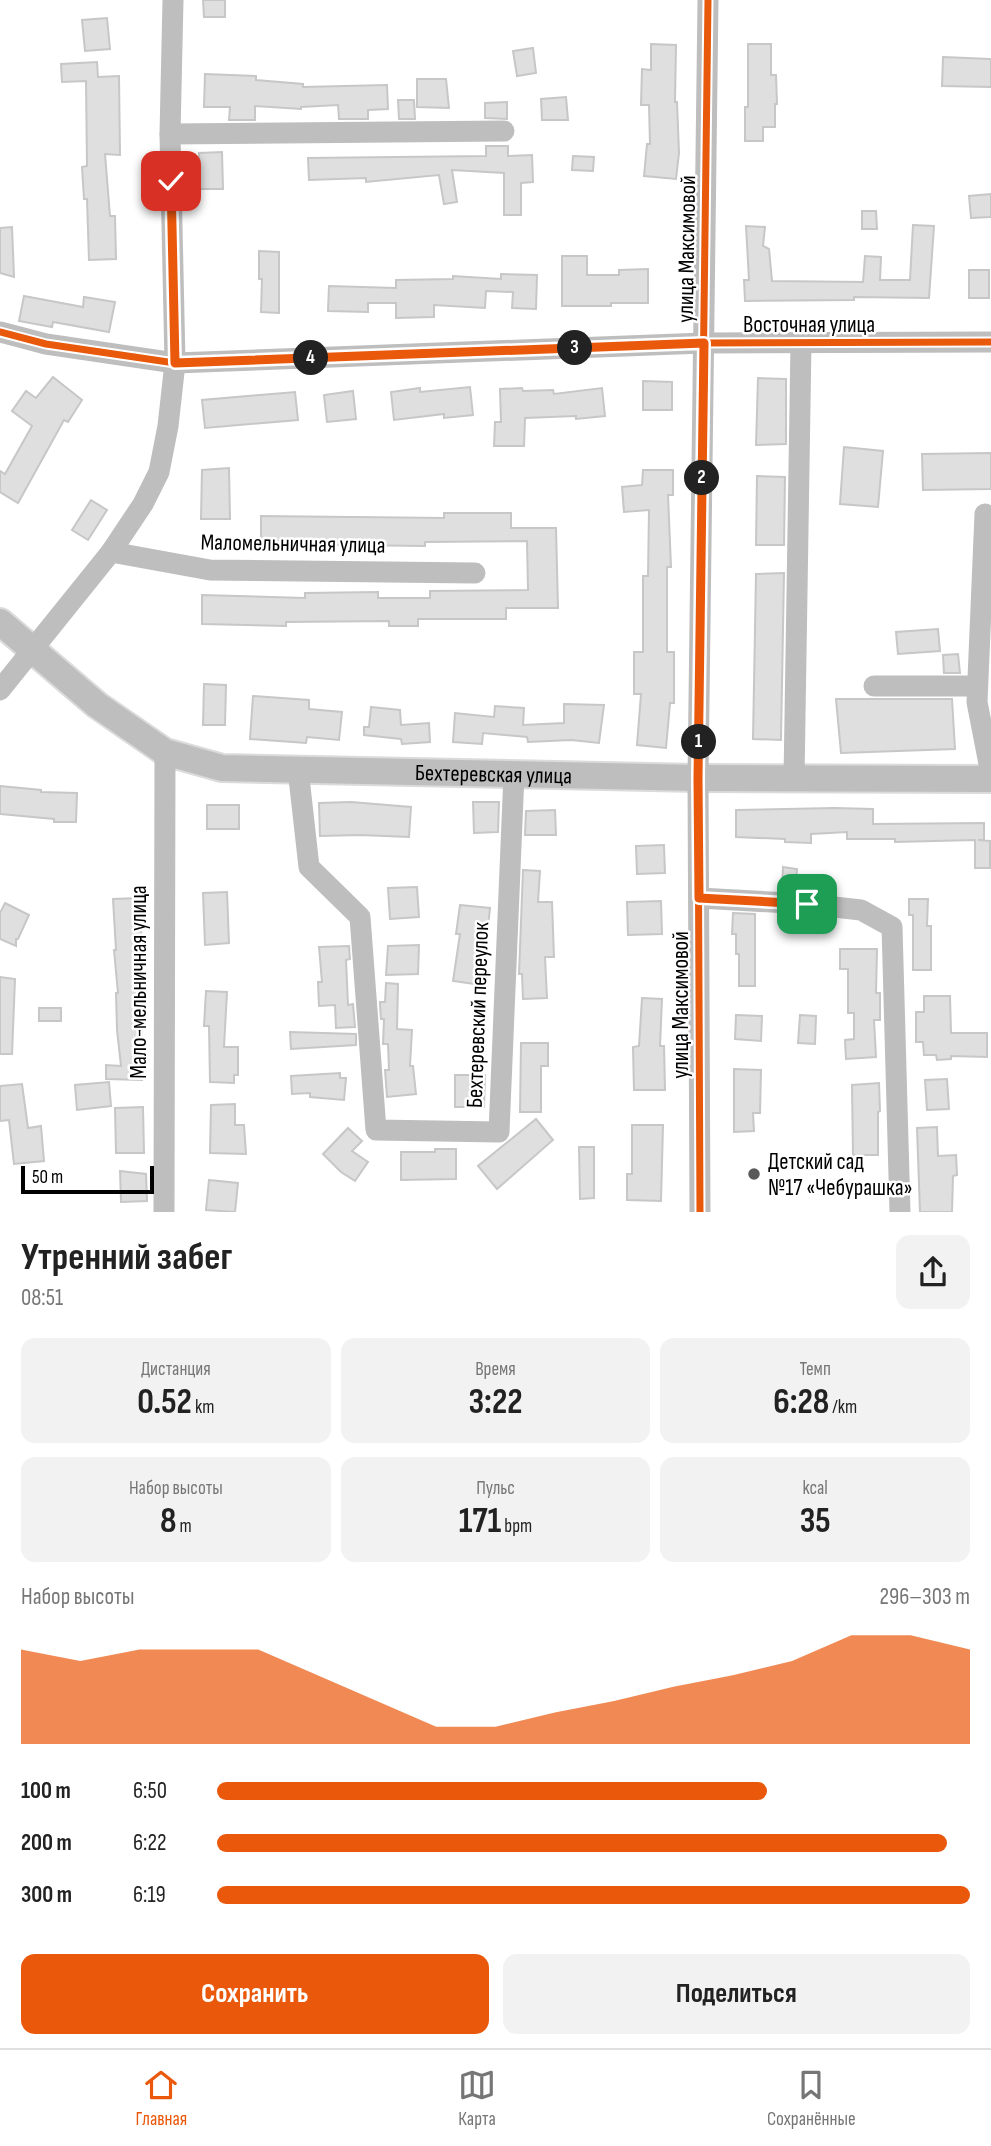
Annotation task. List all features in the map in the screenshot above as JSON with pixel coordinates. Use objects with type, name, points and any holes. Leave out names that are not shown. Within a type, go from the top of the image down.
[{"type":"main road","name":"Бехтеревская улица","points":[[0,622],[97,705],[165,752],[222,768],[698,778],[991,779]]},
{"type":"street","points":[[0,690],[111,552],[143,505],[159,472],[168,426],[175,363],[170,134],[173,0]]},
{"type":"street","name":"улица Максимовой","points":[[700,1212],[698,778],[708,0]]},
{"type":"street","points":[[170,134],[504,131]]},
{"type":"street","name":"Восточная улица","points":[[0,332],[46,344],[175,363],[704,343],[991,342]]},
{"type":"street","points":[[794,779],[801,343]]},
{"type":"street","points":[[985,514],[985,641],[977,702],[988,736],[991,774]]},
{"type":"street","name":"Маломельничная улица","points":[[111,552],[209,570],[475,573]]},
{"type":"street","points":[[874,685],[977,686]]},
{"type":"street","name":"Мало-мельничная улица","points":[[164,1212],[165,752]]},
{"type":"street","name":"Бехтеревский переулок","points":[[298,769],[309,867],[359,918],[376,1130],[499,1132],[514,774]]},
{"type":"street","name":"улица Максимовой","points":[[699,898],[807,904],[861,911],[892,927],[900,1212]]},
{"type":"building","points":[[203,0],[225,0],[225,17],[204,17]]},
{"type":"building","points":[[107,18],[110,49],[85,51],[82,20]]},
{"type":"building","points":[[651,44],[676,45],[675,102],[679,153],[676,179],[644,176],[647,144],[650,144],[649,105],[641,105],[642,69],[651,70]]},
{"type":"building","points":[[748,44],[771,44],[771,75],[776,75],[775,127],[763,127],[763,141],[745,141]]},
{"type":"building","points":[[533,48],[536,73],[517,76],[513,51]]},
{"type":"building","points":[[943,57],[991,59],[991,87],[942,86]]},
{"type":"building","points":[[97,62],[98,77],[119,76],[120,155],[105,154],[110,216],[115,216],[116,259],[89,260],[87,199],[84,199],[82,167],[87,166],[86,81],[62,82],[61,64]]},
{"type":"building","points":[[205,74],[256,76],[256,80],[303,84],[303,87],[387,85],[388,109],[368,110],[368,119],[339,119],[338,105],[301,109],[255,106],[255,120],[229,120],[230,107],[204,107]]},
{"type":"building","points":[[417,79],[446,79],[449,108],[417,107]]},
{"type":"building","points":[[566,97],[568,120],[542,120],[541,99]]},
{"type":"building","points":[[398,100],[414,100],[415,119],[399,119]]},
{"type":"building","points":[[507,102],[507,119],[485,118],[485,103]]},
{"type":"building","points":[[486,146],[508,146],[508,156],[532,155],[533,182],[521,183],[521,215],[504,215],[504,173],[452,170],[457,202],[444,204],[439,175],[366,182],[366,178],[309,180],[308,158],[486,156]]},
{"type":"building","points":[[222,152],[223,189],[200,189],[199,153]]},
{"type":"building","points":[[573,156],[594,157],[593,171],[572,170]]},
{"type":"building","points":[[991,194],[991,217],[971,218],[969,196]]},
{"type":"building","points":[[862,211],[876,211],[877,229],[862,229]]},
{"type":"building","points":[[913,225],[934,226],[929,298],[854,297],[854,300],[745,301],[744,280],[749,280],[746,226],[765,227],[763,246],[769,249],[772,281],[863,282],[865,256],[881,257],[880,280],[910,280]]},
{"type":"building","points":[[12,227],[14,277],[0,273],[0,228]]},
{"type":"building","points":[[259,251],[279,252],[279,313],[261,312]]},
{"type":"building","points":[[562,256],[587,256],[587,275],[619,275],[619,270],[648,269],[648,303],[562,306]]},
{"type":"building","points":[[969,270],[989,270],[989,298],[969,298]]},
{"type":"building","points":[[501,274],[537,275],[536,309],[512,308],[513,292],[486,291],[485,308],[434,305],[434,317],[396,318],[396,303],[368,303],[368,312],[328,311],[329,286],[396,288],[396,280],[453,279],[453,276],[501,279]]},
{"type":"building","points":[[24,296],[83,307],[84,297],[115,302],[109,332],[53,322],[52,327],[19,321]]},
{"type":"building","points":[[53,377],[82,400],[68,422],[64,420],[18,503],[0,492],[0,471],[5,474],[32,426],[12,411],[26,391],[36,398]]},
{"type":"building","points":[[758,378],[786,379],[786,444],[756,445]]},
{"type":"building","points":[[643,381],[672,382],[672,410],[643,410]]},
{"type":"building","points":[[470,387],[473,415],[444,418],[444,414],[394,420],[391,392],[420,388],[420,392]]},
{"type":"building","points":[[522,388],[523,391],[553,390],[554,394],[602,388],[605,416],[576,419],[576,416],[525,418],[524,446],[494,446],[495,422],[501,422],[500,389]]},
{"type":"building","points":[[353,391],[356,419],[327,422],[324,395]]},
{"type":"building","points":[[295,392],[298,420],[205,428],[202,400]]},
{"type":"building","points":[[844,447],[883,451],[878,507],[840,504]]},
{"type":"building","points":[[991,453],[991,489],[923,490],[922,454]]},
{"type":"building","points":[[229,468],[230,519],[201,519],[202,470]]},
{"type":"building","points":[[643,470],[673,470],[673,495],[668,495],[671,567],[667,567],[667,652],[674,652],[674,703],[670,703],[666,748],[637,745],[641,694],[634,694],[634,652],[643,652],[643,576],[648,576],[649,510],[624,512],[622,487],[642,485]]},
{"type":"building","points":[[757,476],[785,477],[784,545],[756,545]]},
{"type":"building","points":[[91,500],[107,510],[88,540],[72,530]]},
{"type":"building","points":[[444,513],[511,513],[511,528],[556,528],[558,608],[506,608],[506,619],[418,619],[418,626],[389,626],[389,621],[286,622],[286,626],[202,624],[202,595],[305,598],[305,593],[378,592],[378,598],[430,598],[430,591],[528,590],[527,541],[425,542],[425,546],[261,544],[261,516],[444,518]]},
{"type":"building","points":[[784,573],[781,740],[753,739],[756,574]]},
{"type":"building","points":[[938,629],[940,651],[898,654],[896,632]]},
{"type":"building","points":[[958,654],[960,673],[944,673],[943,655]]},
{"type":"building","points":[[204,684],[226,685],[225,725],[203,725]]},
{"type":"building","points":[[253,696],[309,700],[309,709],[342,712],[339,740],[307,737],[306,743],[250,739]]},
{"type":"building","points":[[836,699],[952,699],[955,749],[841,753]]},
{"type":"building","points":[[564,704],[604,705],[599,743],[571,740],[528,742],[527,737],[483,733],[482,744],[453,742],[455,713],[494,717],[495,706],[524,708],[523,725],[564,723]]},
{"type":"building","points":[[371,707],[400,710],[401,725],[429,723],[430,742],[402,744],[401,739],[364,735],[364,727],[369,727]]},
{"type":"building","points":[[0,786],[41,792],[77,793],[76,822],[54,822],[54,819],[0,814]]},
{"type":"building","points":[[351,802],[411,807],[409,837],[320,836],[319,803]]},
{"type":"building","points":[[473,802],[499,802],[498,832],[474,833]]},
{"type":"building","points":[[207,805],[239,805],[239,829],[207,829]]},
{"type":"building","points":[[873,809],[873,824],[984,823],[984,840],[978,840],[990,841],[990,868],[975,868],[975,840],[895,842],[895,839],[847,839],[847,832],[811,834],[811,843],[736,837],[736,810]]},
{"type":"building","points":[[555,810],[556,835],[525,835],[526,811]]},
{"type":"building","points":[[664,845],[665,873],[637,874],[636,846]]},
{"type":"building","points":[[783,867],[797,869],[795,890],[782,889]]},
{"type":"building","points":[[523,870],[540,871],[538,902],[552,902],[554,957],[545,957],[547,998],[523,999],[522,974],[519,974]]},
{"type":"building","points":[[417,887],[419,917],[390,919],[388,888]]},
{"type":"building","points":[[227,892],[229,943],[205,945],[203,893]]},
{"type":"building","points":[[139,898],[144,977],[142,1080],[106,1079],[106,1065],[121,1066],[117,1030],[118,993],[113,899]]},
{"type":"building","points":[[909,899],[928,899],[927,926],[931,926],[931,970],[913,970],[913,915],[909,915]]},
{"type":"building","points":[[661,901],[662,934],[628,935],[627,902]]},
{"type":"building","points":[[5,903],[29,915],[16,939],[16,946],[0,939],[0,913]]},
{"type":"building","points":[[460,905],[490,908],[482,985],[453,981],[460,934],[456,934]]},
{"type":"building","points":[[733,913],[755,914],[755,986],[739,986],[739,954],[736,954],[736,934],[732,934]]},
{"type":"building","points":[[419,945],[418,974],[386,975],[388,946]]},
{"type":"building","points":[[349,946],[350,959],[346,960],[348,1005],[353,1004],[355,1027],[336,1028],[335,1005],[319,1006],[318,982],[322,982],[319,947]]},
{"type":"building","points":[[840,949],[877,949],[876,993],[880,993],[880,1020],[874,1020],[876,1057],[846,1059],[845,1040],[854,1039],[854,1013],[848,1013],[848,969],[840,969]]},
{"type":"building","points":[[0,977],[15,979],[12,1054],[0,1054]]},
{"type":"building","points":[[386,983],[398,984],[397,1029],[412,1030],[410,1066],[413,1066],[416,1094],[387,1097],[385,1070],[389,1070],[388,1044],[383,1044],[384,1019],[381,1019],[380,1004],[385,1002]]},
{"type":"building","points":[[206,991],[227,992],[224,1047],[238,1047],[238,1075],[234,1075],[234,1083],[210,1082],[209,1026],[204,1026]]},
{"type":"building","points":[[924,996],[950,996],[951,1033],[987,1033],[987,1057],[951,1056],[951,1059],[937,1060],[936,1055],[924,1055],[923,1042],[916,1042],[916,1012],[924,1012]]},
{"type":"building","points":[[642,998],[662,999],[660,1046],[664,1046],[665,1090],[634,1090],[633,1047],[639,1046]]},
{"type":"building","points":[[39,1008],[61,1008],[61,1021],[39,1021]]},
{"type":"building","points":[[736,1015],[762,1016],[761,1041],[735,1039]]},
{"type":"building","points":[[800,1015],[816,1016],[815,1044],[798,1043]]},
{"type":"building","points":[[290,1032],[356,1034],[356,1045],[291,1049]]},
{"type":"building","points":[[521,1043],[548,1043],[548,1066],[541,1066],[541,1112],[520,1112]]},
{"type":"building","points":[[734,1069],[761,1070],[760,1113],[753,1113],[754,1131],[734,1132]]},
{"type":"building","points":[[340,1073],[340,1078],[346,1078],[344,1100],[310,1097],[310,1093],[292,1094],[291,1076]]},
{"type":"building","points":[[455,1075],[485,1075],[484,1107],[455,1107]]},
{"type":"building","points":[[947,1079],[949,1109],[927,1110],[925,1080]]},
{"type":"building","points":[[109,1082],[111,1106],[77,1110],[75,1085]]},
{"type":"building","points":[[879,1083],[878,1155],[853,1155],[852,1085]]},
{"type":"building","points":[[22,1084],[28,1128],[41,1126],[44,1161],[14,1164],[9,1120],[0,1121],[0,1086]]},
{"type":"building","points":[[235,1104],[235,1125],[244,1125],[246,1154],[210,1153],[211,1105]]},
{"type":"building","points":[[143,1107],[144,1153],[116,1153],[115,1108]]},
{"type":"building","points":[[536,1119],[553,1140],[497,1189],[478,1166]]},
{"type":"building","points":[[632,1125],[663,1125],[661,1201],[627,1200],[627,1174],[632,1174]]},
{"type":"building","points":[[937,1127],[938,1156],[956,1155],[957,1175],[953,1176],[952,1212],[920,1212],[917,1128]]},
{"type":"building","points":[[348,1128],[362,1141],[352,1151],[368,1162],[355,1181],[341,1172],[323,1154]]},
{"type":"building","points":[[579,1147],[594,1147],[594,1198],[580,1199]]},
{"type":"building","points":[[435,1149],[456,1149],[456,1179],[401,1180],[401,1152],[435,1152]]},
{"type":"building","points":[[120,1171],[146,1174],[147,1201],[121,1202]]},
{"type":"building","points":[[209,1180],[238,1183],[235,1212],[206,1210]]},
{"type":"cycle path","points":[[700,1212],[698,778],[708,0]]},
{"type":"cycle path","points":[[0,332],[46,344],[175,363],[704,343],[991,342]]},
{"type":"place","name":"Детский сад №17 «Чебурашка»","points":[[754,1174]]},
{"type":"route","points":[[171,181],[175,363],[704,343],[699,898],[807,904]]}]
